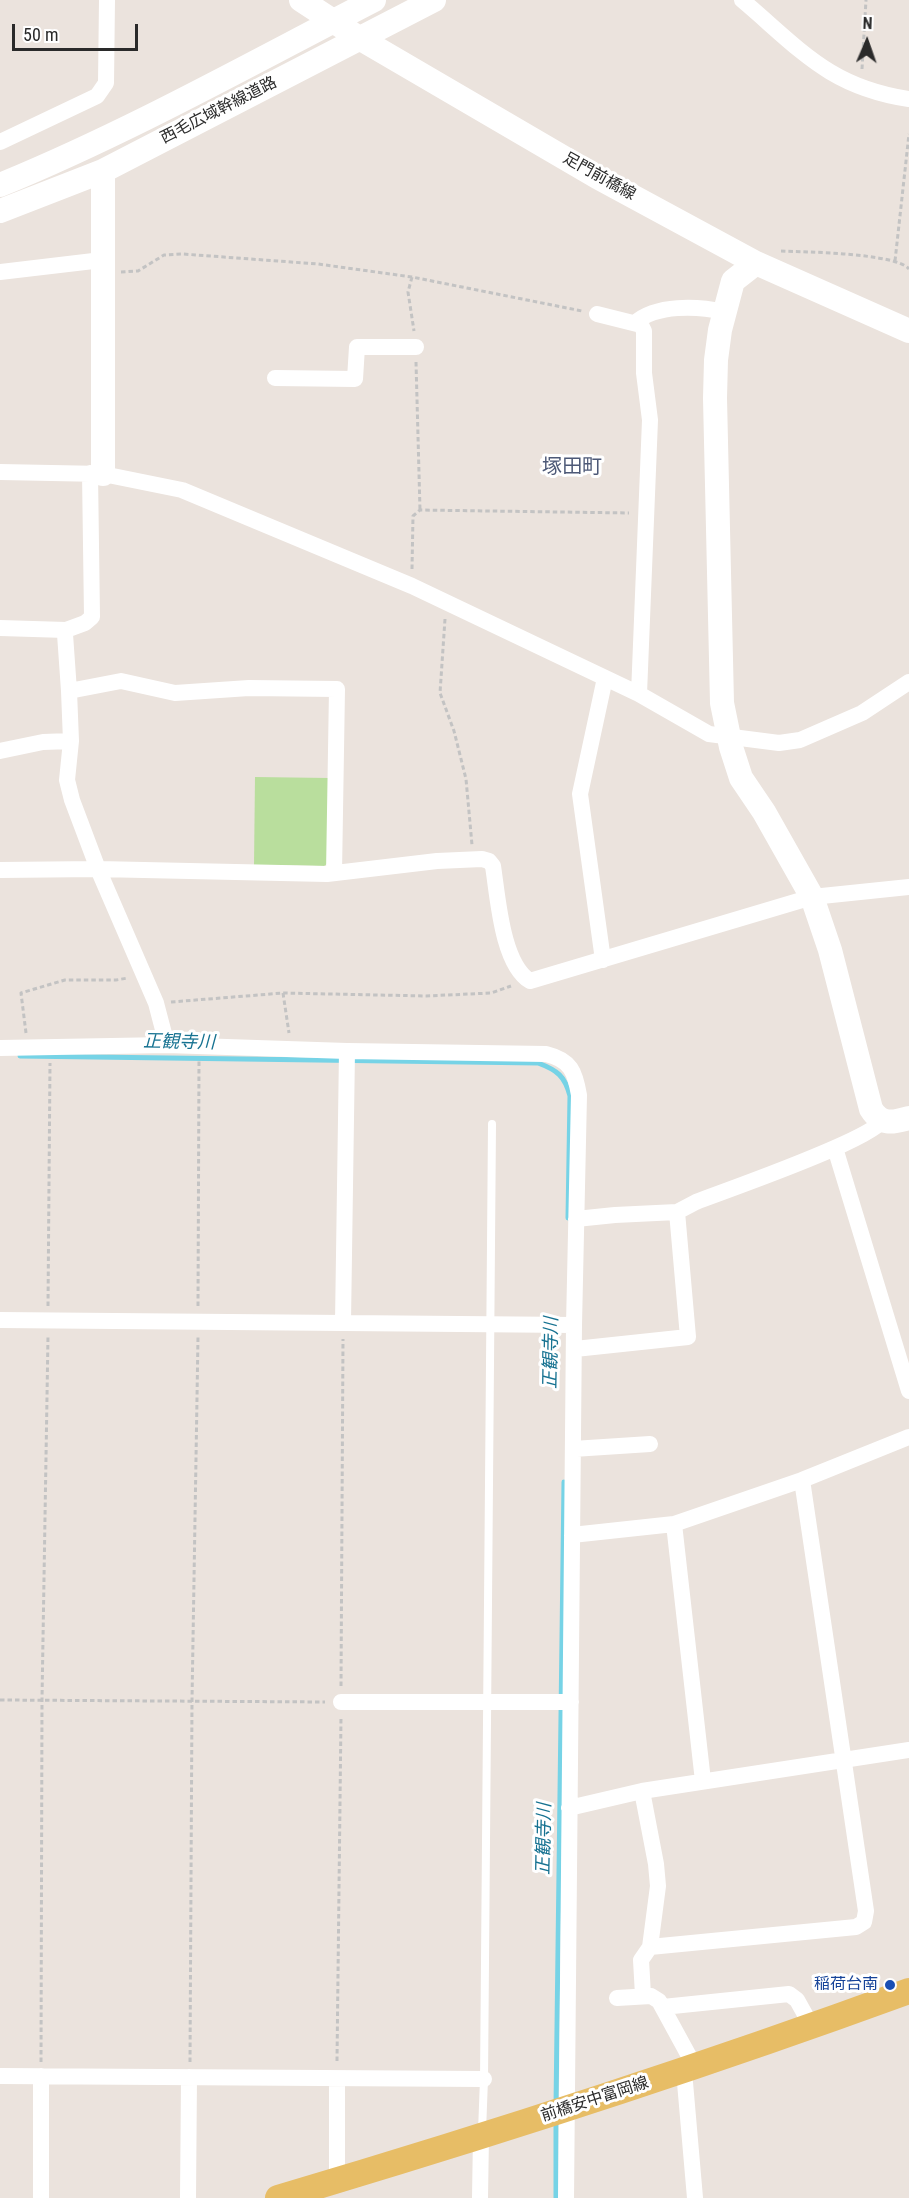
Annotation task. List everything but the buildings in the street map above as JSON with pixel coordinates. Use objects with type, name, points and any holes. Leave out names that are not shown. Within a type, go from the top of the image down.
[{"type":"main road","name":"足門前橋線","points":[[301,0],[332,22],[597,177],[756,263],[909,331]]},
{"type":"main road","name":"西毛広域幹線道路","points":[[0,184],[59,161],[149,118],[374,0]]},
{"type":"main road","name":"西毛広域幹線道路","points":[[0,211],[103,171],[434,0]]},
{"type":"main road","points":[[96,473],[103,171]]},
{"type":"main road","points":[[756,263],[733,281],[724,312],[716,360],[721,682],[728,736],[741,778],[764,812],[812,897],[830,950],[871,1109],[876,1116],[889,1123],[909,1118]]},
{"type":"main road","name":"前橋安中富岡線","points":[[278,2198],[334,2187],[481,2136],[689,2069],[909,1991]]},
{"type":"street","points":[[0,142],[97,96],[103,91],[106,83],[107,0]]},
{"type":"street","points":[[742,0],[778,33],[818,65],[838,77],[859,86],[909,99]]},
{"type":"street","points":[[0,272],[102,265]]},
{"type":"street","points":[[635,323],[642,316],[676,309],[709,309],[724,312]]},
{"type":"street","points":[[597,314],[641,325],[644,331],[644,373],[650,420],[639,693]]},
{"type":"street","points":[[275,378],[355,379],[357,347],[416,347]]},
{"type":"street","points":[[0,472],[96,473],[182,490],[412,586],[639,693],[710,734],[779,743],[800,740],[862,713],[909,682]]},
{"type":"street","points":[[0,628],[66,630],[92,617],[96,473]]},
{"type":"street","points":[[66,630],[64,634],[71,741],[67,780],[72,800],[98,869],[156,1003],[166,1045]]},
{"type":"street","points":[[603,960],[580,794],[605,678]]},
{"type":"street","points":[[69,691],[121,681],[174,693],[249,688],[336,689],[334,873]]},
{"type":"street","points":[[0,751],[43,742],[71,741]]},
{"type":"street","points":[[0,870],[98,869],[334,873],[437,861],[474,859],[489,861],[493,866],[506,940],[516,969],[530,981],[812,897],[909,887]]},
{"type":"street","points":[[0,1048],[166,1045],[546,1054],[559,1057],[568,1064],[576,1077],[579,1095],[574,1325],[566,2198]]},
{"type":"street","points":[[344,1322],[346,1051]]},
{"type":"street","points":[[576,1219],[677,1212],[696,1202],[835,1148],[879,1126],[883,1120]]},
{"type":"street","points":[[835,1148],[909,1391]]},
{"type":"street","points":[[575,1349],[688,1337],[677,1212]]},
{"type":"street","points":[[0,1320],[574,1325]]},
{"type":"street","points":[[572,1535],[674,1524],[802,1479],[909,1437]]},
{"type":"street","points":[[573,1449],[650,1444]]},
{"type":"street","points":[[650,1947],[856,1927],[864,1922],[866,1911],[802,1479]]},
{"type":"street","points":[[674,1524],[703,1781]]},
{"type":"street","points":[[341,1702],[571,1702]]},
{"type":"street","points":[[569,1808],[642,1791],[843,1758],[909,1750]]},
{"type":"street","points":[[642,1791],[658,1886],[650,1947],[641,1960],[643,1995]]},
{"type":"street","points":[[663,2007],[789,1994],[797,2000],[812,2027]]},
{"type":"street","points":[[617,1998],[651,1996],[663,2007],[689,2069],[695,2198]]},
{"type":"street","points":[[0,2076],[484,2079]]},
{"type":"street","points":[[41,2076],[41,2198]]},
{"type":"street","points":[[188,2198],[189,2078]]},
{"type":"street","points":[[334,2187],[337,2079]]},
{"type":"street","points":[[480,2198],[481,2136]]},
{"type":"lane","points":[[481,2136],[484,2079],[492,1124]]},
{"type":"path","points":[[859,86],[862,78],[866,0]]},
{"type":"path","points":[[895,261],[909,134]]},
{"type":"path","points":[[756,263],[766,254],[776,250],[855,255],[895,261],[909,269]]},
{"type":"path","points":[[102,265],[138,272],[164,255],[183,254],[318,264],[412,277],[597,314]]},
{"type":"path","points":[[412,277],[408,292],[416,347],[420,510]]},
{"type":"path","points":[[412,586],[413,516],[420,510],[646,513]]},
{"type":"path","points":[[446,602],[440,693],[454,731],[466,779],[474,859]]},
{"type":"path","points":[[28,1048],[21,993],[65,980],[116,980],[145,975]]},
{"type":"path","points":[[156,1003],[283,993],[426,996],[490,993],[530,981]]},
{"type":"path","points":[[283,993],[291,1049]]},
{"type":"path","points":[[41,2076],[42,1700],[50,1046]]},
{"type":"path","points":[[189,2078],[200,1047]]},
{"type":"path","points":[[0,1700],[341,1702]]},
{"type":"green space","points":[[255,777],[329,778],[330,862],[324,866],[254,865]]},
{"type":"waterway","name":"正観寺川","points":[[20,1056],[538,1063],[550,1068],[563,1079],[570,1096],[568,1218]]},
{"type":"waterway","name":"正観寺川","points":[[556,2106],[564,1482]]},
{"type":"waterway","name":"正観寺川","points":[[556,2121],[556,2198]]},
{"type":"place","name":"稲荷台南","points":[[890,1985]]},
{"type":"district","name":"塚田町","points":[[572,468]]}]
